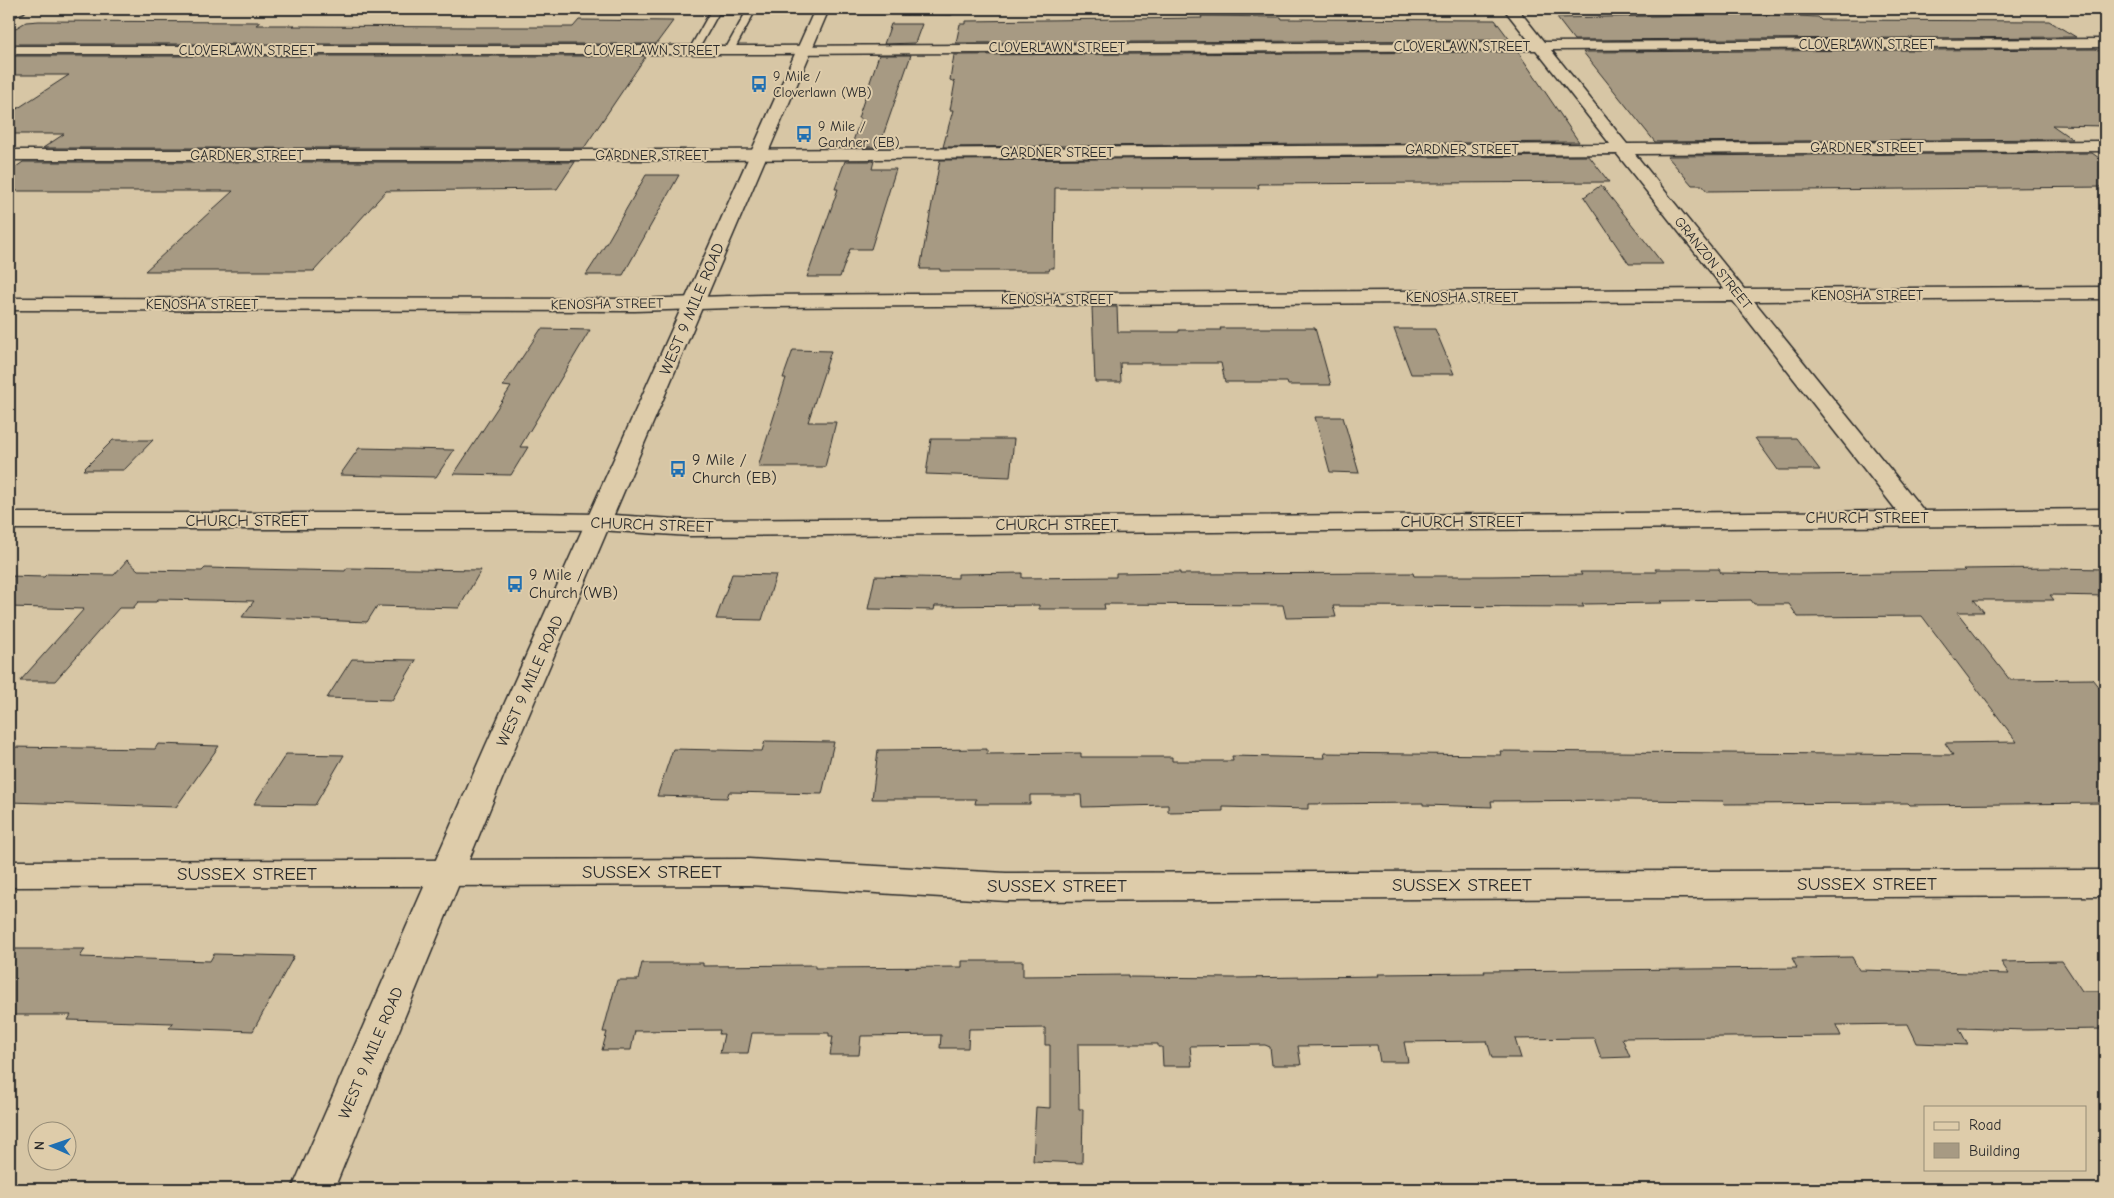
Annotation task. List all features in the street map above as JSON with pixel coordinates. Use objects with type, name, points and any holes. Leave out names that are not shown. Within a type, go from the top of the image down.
[{"type":"street","points":[[9,14],[19,9]]},
{"type":"street","name":"GRANZON STREET","points":[[1511,9],[1916,518]]},
{"type":"street","name":"WEST 9 MILE ROAD","points":[[313,1189],[501,745],[822,10]]},
{"type":"street","name":"CLOVERLAWN STREET","points":[[9,50],[696,46],[804,49],[2105,43]]},
{"type":"street","name":"GARDNER STREET","points":[[9,155],[711,155],[760,153],[2105,146]]},
{"type":"street","name":"KENOSHA STREET","points":[[9,304],[635,305],[695,302],[2105,293]]},
{"type":"street","name":"CHURCH STREET","points":[[9,521],[598,522],[698,528],[2105,516]]},
{"type":"street","name":"SUSSEX STREET","points":[[9,874],[748,872],[1006,887],[2105,883]]},
{"type":"lane","points":[[822,10],[951,11]]},
{"type":"lane","points":[[696,46],[715,12],[751,11],[732,46]]},
{"type":"building","points":[[1699,9],[1748,9],[1755,14],[1818,17],[1821,20],[2049,21],[2076,37],[1574,40],[1557,18],[1706,15]]},
{"type":"building","points":[[1201,16],[1281,17],[1282,19],[1495,20],[1510,40],[956,43],[960,24],[966,24],[966,21],[1202,18]]},
{"type":"building","points":[[579,20],[673,21],[656,44],[9,44],[9,32],[26,22],[39,21],[260,22],[256,25],[295,25],[293,26],[573,27]]},
{"type":"building","points":[[891,24],[922,24],[915,43],[884,44]]},
{"type":"building","points":[[2096,49],[2105,54],[2105,126],[2052,125],[2072,139],[1655,142],[1583,52]]},
{"type":"building","points":[[1518,52],[1579,142],[943,147],[953,110],[950,110],[955,82],[950,80],[954,55]]},
{"type":"building","points":[[879,55],[911,55],[879,147],[851,147],[861,118],[858,118]]},
{"type":"building","points":[[9,56],[646,56],[584,148],[43,148],[64,134],[9,134],[9,114],[69,75],[9,75]]},
{"type":"building","points":[[2092,153],[2105,162],[2105,187],[1707,191],[1702,185],[1692,185],[1667,156]]},
{"type":"building","points":[[1589,156],[1609,182],[1258,184],[1259,188],[1055,188],[1054,268],[1050,268],[1049,271],[940,271],[940,269],[920,269],[940,160]]},
{"type":"building","points":[[845,161],[874,161],[872,169],[896,169],[871,249],[850,249],[840,277],[807,277],[838,189],[835,189]]},
{"type":"building","points":[[23,162],[575,162],[557,189],[386,191],[314,271],[145,271],[233,191],[9,191],[9,172]]},
{"type":"building","points":[[646,175],[679,175],[623,275],[586,275],[606,244]]},
{"type":"building","points":[[1601,185],[1663,264],[1629,264],[1584,197]]},
{"type":"building","points":[[1092,307],[1117,307],[1118,332],[1179,332],[1179,330],[1221,330],[1220,328],[1315,328],[1331,385],[1288,385],[1287,382],[1225,382],[1221,363],[1120,363],[1121,382],[1095,382]]},
{"type":"building","points":[[541,329],[590,330],[520,447],[528,447],[511,475],[454,474],[511,387],[503,386]]},
{"type":"building","points":[[1394,329],[1435,329],[1454,374],[1411,374]]},
{"type":"building","points":[[793,350],[831,351],[808,422],[836,422],[825,467],[758,467],[786,378],[783,378]]},
{"type":"building","points":[[1315,417],[1343,417],[1359,473],[1330,472]]},
{"type":"building","points":[[1755,438],[1796,438],[1820,470],[1778,470]]},
{"type":"building","points":[[931,439],[1014,439],[1010,477],[926,474]]},
{"type":"building","points":[[113,440],[153,440],[124,470],[83,470]]},
{"type":"building","points":[[359,448],[454,450],[436,477],[340,475]]},
{"type":"building","points":[[127,560],[138,570],[202,571],[205,568],[345,571],[347,568],[481,570],[459,608],[377,606],[367,622],[242,617],[254,601],[158,599],[156,602],[138,602],[133,608],[119,608],[55,681],[20,681],[84,609],[9,607],[9,576],[44,577],[47,574],[114,575]]},
{"type":"building","points":[[2050,568],[2105,569],[2105,596],[2050,595],[2054,600],[1974,600],[1984,612],[1957,612],[2010,680],[2092,679],[2105,695],[2105,803],[1910,805],[1908,803],[1724,804],[1723,801],[1630,800],[1491,801],[1492,807],[1423,805],[1423,803],[1308,804],[1308,809],[1223,807],[1223,811],[1168,812],[1168,805],[1082,807],[1081,795],[1030,795],[1030,804],[975,804],[976,799],[872,799],[878,750],[987,749],[987,754],[1081,753],[1081,757],[1172,757],[1172,761],[1233,761],[1232,756],[1325,758],[1324,753],[1501,755],[1500,751],[1953,755],[1945,743],[2017,742],[1922,616],[1798,617],[1789,604],[1754,604],[1751,600],[1582,604],[1584,607],[1333,606],[1336,617],[1286,618],[1283,605],[1104,604],[1105,609],[1039,609],[1039,605],[935,606],[934,610],[868,609],[875,576],[958,578],[958,574],[1022,573],[1022,578],[1116,577],[1116,573],[1180,572],[1180,574],[1413,573],[1414,576],[1491,576],[1582,575],[1580,572],[1657,572],[1655,569],[1719,569],[1721,573],[1798,574]]},
{"type":"building","points":[[732,574],[776,575],[762,620],[716,619]]},
{"type":"building","points":[[352,659],[416,660],[392,700],[327,698]]},
{"type":"building","points":[[765,741],[834,742],[822,794],[729,792],[727,798],[657,796],[673,749],[762,751]]},
{"type":"building","points":[[158,744],[219,746],[176,807],[9,802],[9,747],[155,749]]},
{"type":"building","points":[[286,754],[344,755],[315,805],[254,804]]},
{"type":"building","points":[[9,949],[85,949],[80,957],[210,961],[214,954],[294,956],[253,1031],[169,1028],[173,1023],[68,1020],[71,1015],[9,1015]]},
{"type":"building","points":[[1852,957],[1859,970],[2009,974],[2001,962],[2062,961],[2082,991],[2105,991],[2105,1029],[2027,1030],[1959,1028],[1968,1045],[1917,1043],[1908,1024],[1836,1025],[1841,1036],[1622,1038],[1630,1057],[1601,1058],[1594,1038],[1515,1039],[1521,1058],[1492,1058],[1487,1041],[1404,1042],[1408,1062],[1380,1062],[1377,1045],[1298,1046],[1301,1065],[1272,1065],[1270,1047],[1265,1045],[1190,1046],[1192,1066],[1163,1066],[1162,1047],[1158,1047],[1158,1044],[1078,1044],[1079,1109],[1083,1109],[1082,1163],[1033,1161],[1036,1107],[1050,1108],[1050,1045],[1045,1045],[1045,1028],[969,1029],[968,1048],[940,1048],[941,1035],[861,1036],[859,1055],[830,1055],[833,1036],[829,1036],[829,1033],[752,1033],[748,1053],[720,1053],[724,1034],[719,1034],[720,1030],[635,1031],[631,1050],[602,1050],[607,1032],[603,1032],[617,980],[638,980],[642,963],[703,963],[703,966],[815,965],[815,968],[962,967],[962,961],[1023,961],[1023,976],[1128,975],[1128,977],[1235,978],[1485,973],[1484,971],[1797,968],[1792,958]]},
{"type":"place","name":"9 Mile / Cloverlawn (WB)","points":[[759,84]]},
{"type":"place","name":"9 Mile / Gardner (EB)","points":[[804,134]]},
{"type":"place","name":"9 Mile / Church (EB)","points":[[678,469]]},
{"type":"place","name":"9 Mile / Church (WB)","points":[[515,584]]}]
